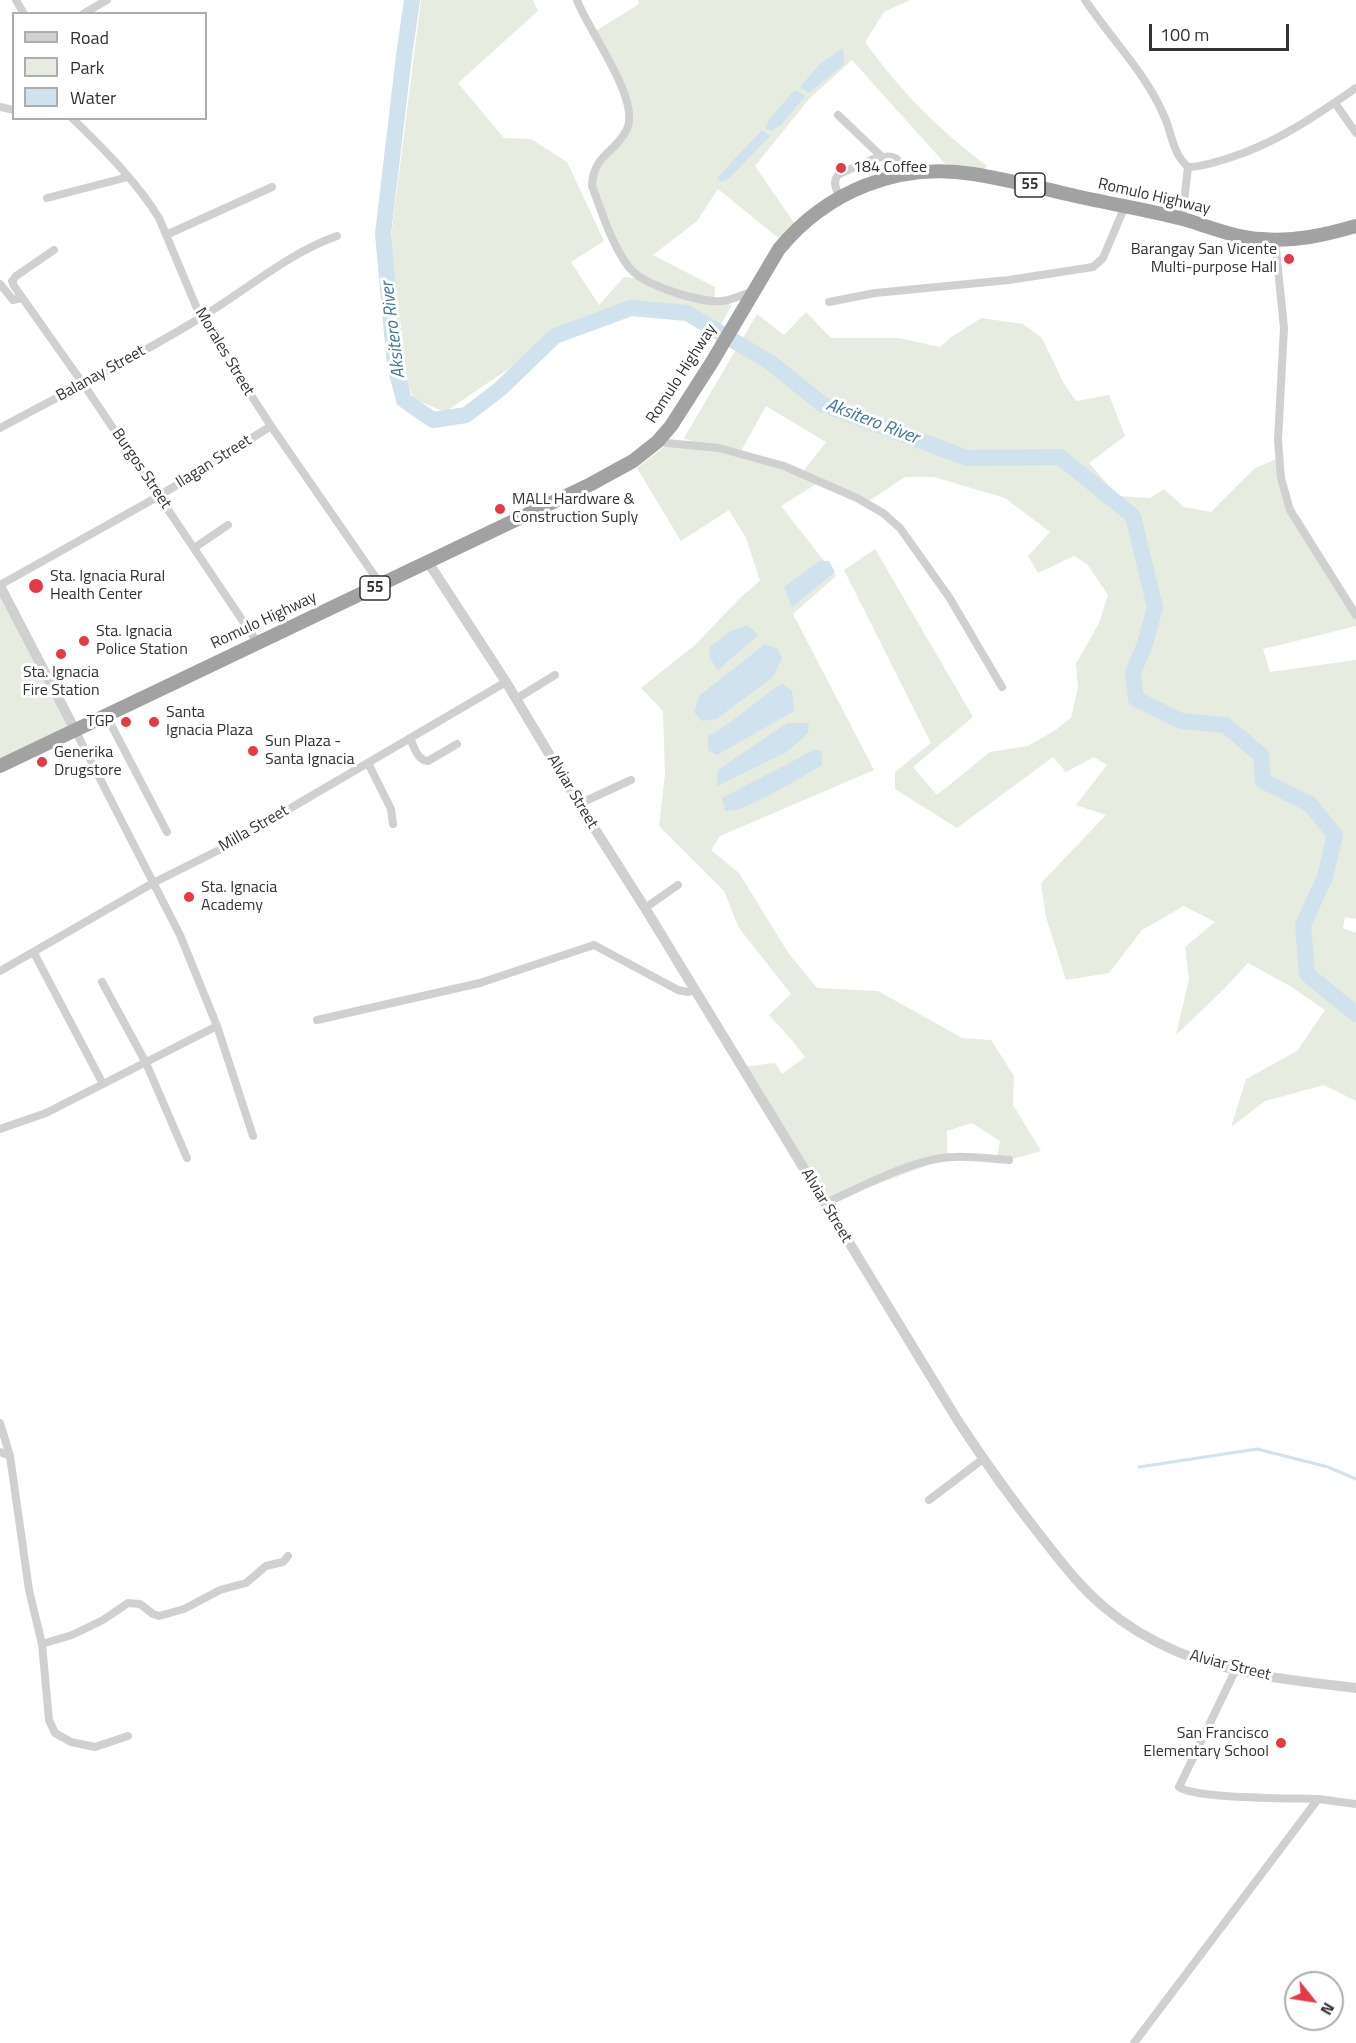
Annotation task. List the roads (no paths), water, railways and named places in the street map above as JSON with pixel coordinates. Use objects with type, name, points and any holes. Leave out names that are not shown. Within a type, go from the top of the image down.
[{"type":"highway","name":"Romulo Highway","points":[[0,766],[615,473],[657,442],[683,409],[751,294],[779,249],[794,230],[816,211],[864,184],[907,173],[932,171],[972,174],[1182,219],[1250,238],[1275,240],[1302,238],[1356,225]]},
{"type":"street","points":[[86,12],[107,0]]},
{"type":"street","points":[[577,0],[622,90],[629,112],[629,125],[623,137],[599,161],[592,176],[592,186],[620,253],[630,269],[645,279],[658,286],[693,297],[725,301],[751,294]]},
{"type":"street","points":[[1085,0],[1148,85],[1160,106],[1178,157],[1188,167]]},
{"type":"street","points":[[1188,167],[1218,162],[1251,152],[1292,131],[1356,88]]},
{"type":"street","points":[[1335,103],[1356,133]]},
{"type":"street","points":[[838,115],[881,156]]},
{"type":"street","name":"Morales Street","points":[[74,120],[129,177],[152,207],[201,318],[271,426],[381,585]]},
{"type":"street","points":[[839,196],[834,183],[835,178],[881,156],[892,156],[897,159],[907,173]]},
{"type":"street","points":[[1182,219],[1188,167]]},
{"type":"street","points":[[47,198],[129,177]]},
{"type":"street","points":[[166,235],[272,187]]},
{"type":"street","points":[[829,302],[875,293],[1009,280],[1093,267],[1101,262],[1105,255],[1125,206]]},
{"type":"street","name":"Balanay Street","points":[[0,428],[84,385],[201,318],[312,246],[337,236]]},
{"type":"street","points":[[1275,240],[1284,328],[1278,440],[1281,478],[1290,510],[1356,615]]},
{"type":"street","points":[[0,284],[13,300],[22,298],[12,281],[54,250]]},
{"type":"street","name":"Burgos Street","points":[[22,298],[84,385],[257,642]]},
{"type":"street","name":"Ilagan Street","points":[[0,586],[159,496],[271,426]]},
{"type":"street","points":[[657,442],[719,448],[773,463],[821,481],[883,513],[900,528],[949,597],[1002,687]]},
{"type":"street","points":[[194,548],[228,525]]},
{"type":"street","name":"Alviar Street","points":[[428,562],[506,682],[957,1421],[1053,1552],[1103,1607],[1141,1633],[1177,1652],[1236,1669],[1298,1681],[1356,1688]]},
{"type":"street","points":[[0,586],[180,935],[216,1026],[253,1136]]},
{"type":"street","points":[[516,699],[555,675]]},
{"type":"street","name":"Milla Street","points":[[0,971],[153,883],[219,850],[506,682]]},
{"type":"street","points":[[106,715],[167,832]]},
{"type":"street","points":[[410,738],[420,758],[424,761],[458,744]]},
{"type":"street","points":[[368,763],[391,808],[393,824]]},
{"type":"street","points":[[579,804],[631,780]]},
{"type":"street","points":[[645,908],[678,885]]},
{"type":"street","points":[[317,1020],[480,983],[594,945],[678,990],[687,992],[695,990]]},
{"type":"street","points":[[34,953],[103,1084]]},
{"type":"street","points":[[102,982],[146,1064],[186,1158]]},
{"type":"street","points":[[0,1129],[31,1119],[146,1064],[216,1026]]},
{"type":"street","points":[[824,1204],[879,1179],[934,1159],[953,1157],[1009,1160]]},
{"type":"street","points":[[0,1423],[10,1456],[29,1590],[42,1644],[50,1720],[55,1734],[71,1742],[95,1747],[128,1736]]},
{"type":"street","points":[[0,1452],[10,1456]]},
{"type":"street","points":[[929,1500],[983,1459]]},
{"type":"street","points":[[42,1644],[72,1635],[103,1620],[128,1603],[140,1604],[159,1616],[184,1609],[220,1590],[246,1583],[266,1566],[283,1562],[288,1556]]},
{"type":"street","points":[[1236,1669],[1179,1787],[1186,1791],[1223,1796],[1318,1799],[1356,1804]]},
{"type":"street","points":[[1134,2043],[1318,1799]]},
{"type":"water","points":[[843,48],[844,64],[809,93],[800,87],[820,64]]},
{"type":"water","points":[[795,90],[805,96],[781,125],[771,131],[765,128],[770,118]]},
{"type":"water","points":[[762,130],[770,136],[729,178],[721,182],[717,178]]},
{"type":"water","points":[[820,561],[829,561],[835,572],[792,607],[784,587]]},
{"type":"water","points":[[747,625],[758,635],[718,670],[709,657],[710,647],[731,631]]},
{"type":"water","points":[[765,644],[778,649],[782,659],[772,678],[716,719],[702,721],[694,712],[699,696]]},
{"type":"water","points":[[782,683],[792,691],[794,711],[717,755],[708,750],[708,736]]},
{"type":"water","points":[[787,723],[809,723],[808,733],[787,752],[717,786],[718,770]]},
{"type":"water","points":[[816,749],[822,752],[822,765],[760,800],[725,811],[722,798]]},
{"type":"waterway","name":"Aksitero River","points":[[412,0],[383,234],[395,366],[404,400],[433,420],[466,415],[500,389],[555,336],[631,308],[687,313],[771,363],[822,404],[967,458],[1060,457],[1133,516],[1155,607],[1145,644],[1133,673],[1136,699],[1181,721],[1225,725],[1261,755],[1263,781],[1310,804],[1335,835],[1325,877],[1303,925],[1307,974],[1356,1014]]},
{"type":"waterway","points":[[1139,1467],[1257,1449],[1328,1467],[1356,1479]]},
{"type":"place","name":"184 Coffee","points":[[841,168]]},
{"type":"place","name":"Barangay San Vicente Multi-purpose Hall","points":[[1289,259]]},
{"type":"place","name":"MALL Hardware & Construction Suply","points":[[500,509]]},
{"type":"place","name":"Sta. Ignacia Rural Health Center","points":[[36,586]]},
{"type":"place","name":"Sta. Ignacia Police Station","points":[[84,641]]},
{"type":"place","name":"Sta. Ignacia Fire Station","points":[[61,654]]},
{"type":"place","name":"TGP","points":[[126,722]]},
{"type":"place","name":"Santa Ignacia Plaza","points":[[154,722]]},
{"type":"place","name":"Sun Plaza - Santa Ignacia","points":[[253,751]]},
{"type":"place","name":"Generika Drugstore","points":[[42,762]]},
{"type":"place","name":"Sta. Ignacia Academy","points":[[189,897]]},
{"type":"place","name":"San Francisco Elementary School","points":[[1281,1743]]}]
